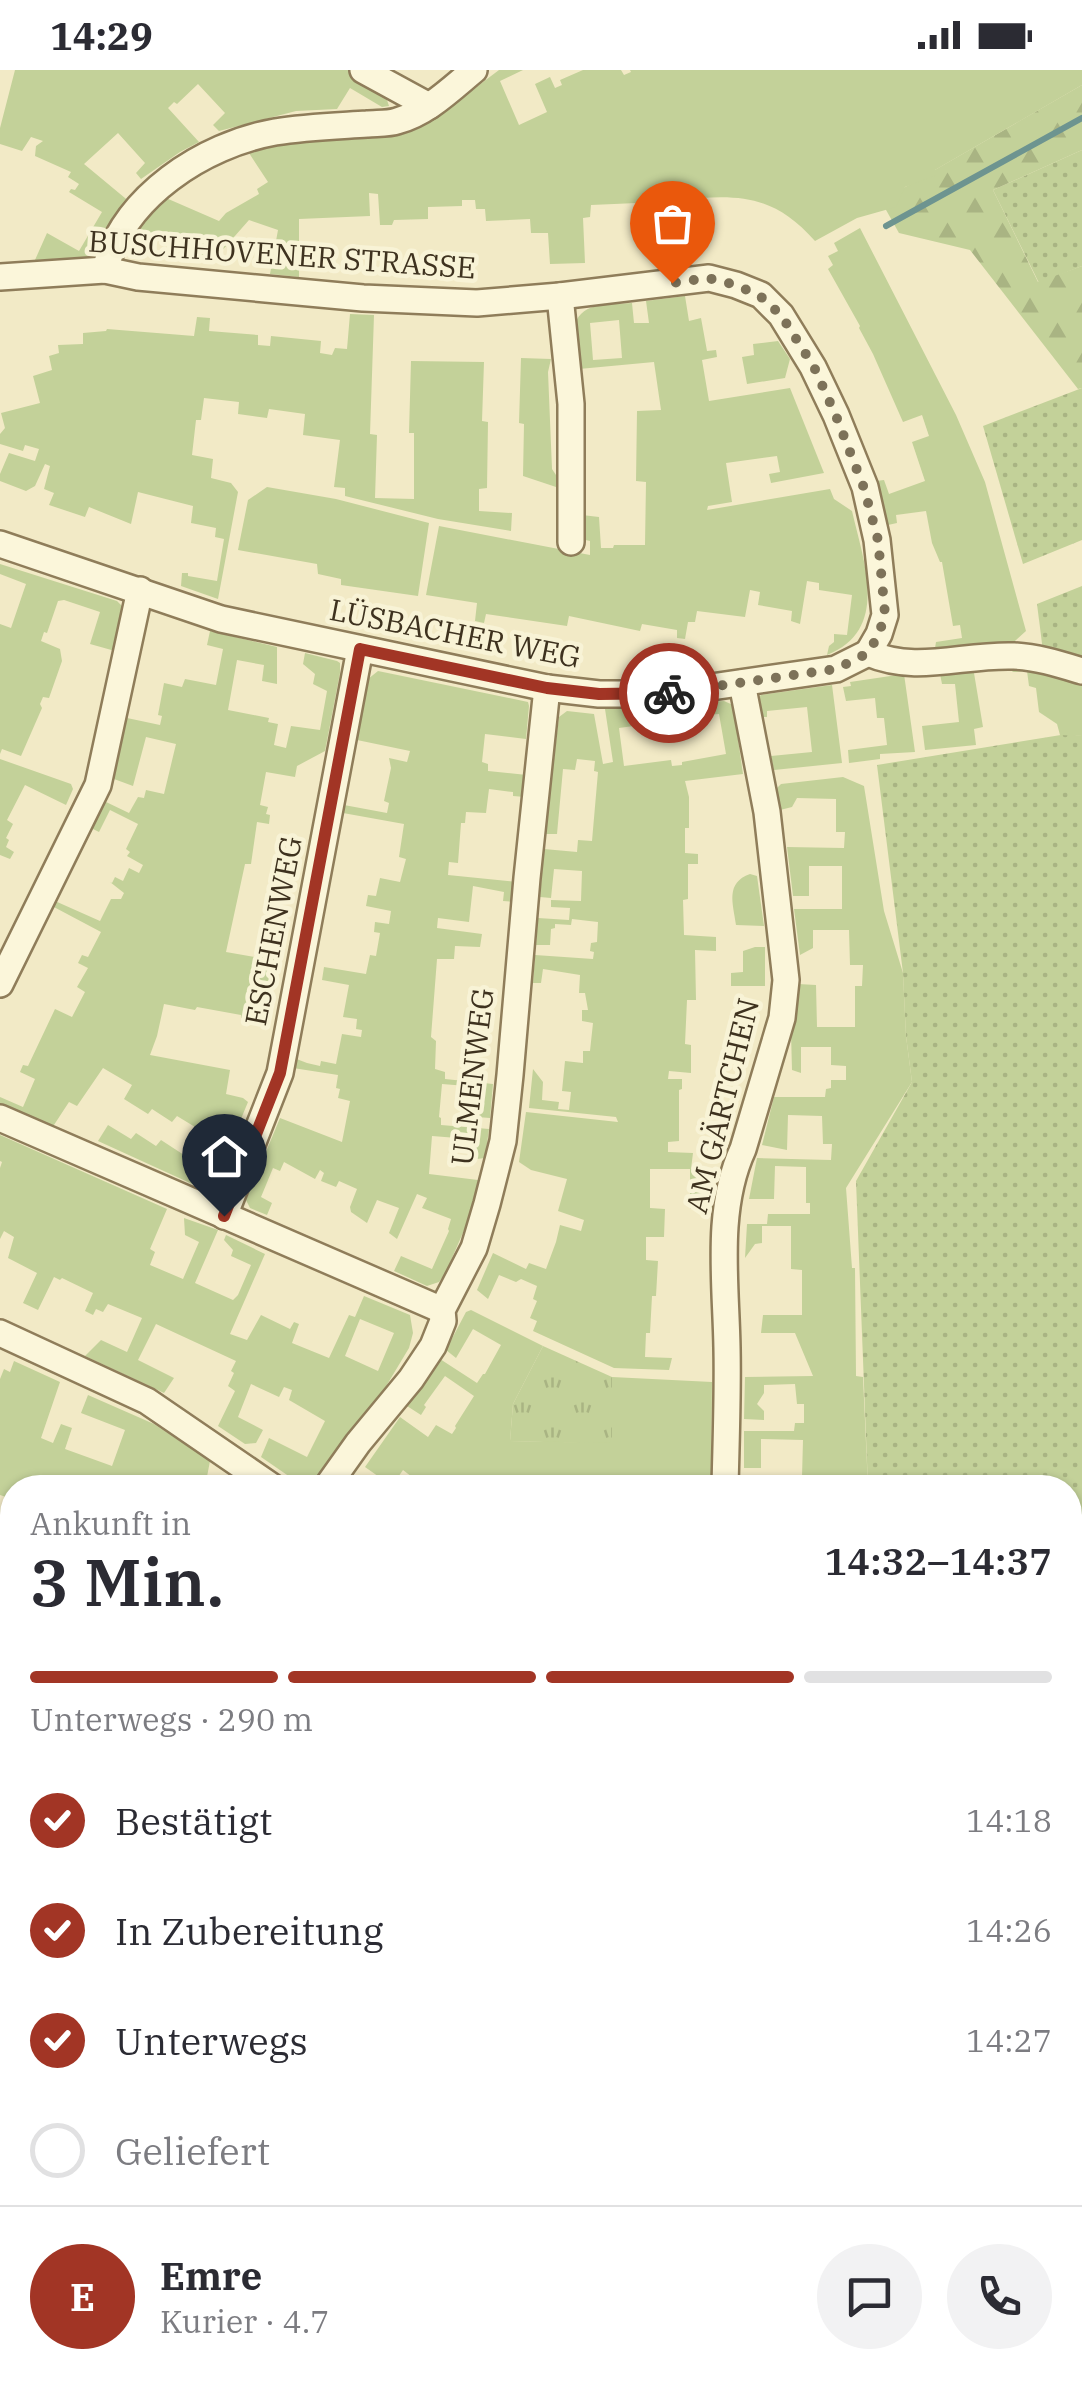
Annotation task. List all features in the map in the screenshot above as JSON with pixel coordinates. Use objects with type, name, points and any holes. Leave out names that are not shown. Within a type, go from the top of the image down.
[{"type":"street","points":[[363,70],[429,106]]},
{"type":"street","points":[[105,270],[109,254],[133,216],[154,190],[185,166],[220,149],[273,132],[397,121],[429,106],[474,70]]},
{"type":"street","name":"BUSCHHOVENER STRASSE","points":[[0,277],[105,270],[138,277],[363,298],[477,302],[708,278],[736,285],[760,296],[781,315],[814,367],[864,488],[878,540],[885,614],[868,653]]},
{"type":"street","points":[[560,296],[570,404],[571,542]]},
{"type":"street","name":"LÜSBACHER WEG","points":[[0,544],[221,619],[547,688],[599,694],[663,694],[836,669],[868,653]]},
{"type":"street","points":[[0,984],[98,784],[140,590]]},
{"type":"street","name":"ESCHENWEG","points":[[224,1216],[280,1073],[360,649]]},
{"type":"street","points":[[868,653],[909,664],[1011,655],[1040,658],[1082,670]]},
{"type":"street","name":"AM GÄRTCHEN","points":[[726,1475],[725,1212],[736,1163],[782,1018],[786,980],[767,812],[742,684]]},
{"type":"street","name":"ULMENWEG","points":[[335,1475],[433,1346],[443,1322],[442,1310],[474,1248],[502,1141],[547,688]]},
{"type":"street","points":[[0,1118],[442,1310]]},
{"type":"street","points":[[0,1333],[147,1401],[255,1475]]},
{"type":"green space","points":[[15,70],[348,70],[383,88],[389,106],[382,107],[350,88],[337,109],[296,111],[219,131],[213,125],[225,113],[198,84],[168,108],[199,142],[141,179],[136,173],[145,163],[118,133],[84,164],[131,203],[88,257],[35,260],[47,233],[79,251],[102,212],[69,192],[79,184],[68,177],[71,172],[35,156],[36,146],[43,141],[31,137],[22,151],[0,144],[0,128]]},
{"type":"green space","points":[[499,70],[523,70],[500,81],[519,125],[547,112],[535,84],[550,77],[555,88],[562,85],[560,80],[583,70],[621,70],[624,75],[630,70],[1082,70],[1082,85],[935,170],[937,175],[905,187],[896,207],[857,218],[815,241],[790,218],[750,200],[701,198],[701,220],[685,221],[683,201],[591,205],[590,217],[583,218],[585,263],[550,264],[548,233],[531,233],[530,219],[486,221],[485,209],[476,209],[475,200],[462,200],[462,206],[428,207],[428,219],[394,220],[392,225],[380,225],[378,194],[369,193],[370,216],[299,219],[299,277],[270,274],[278,230],[249,220],[212,262],[200,261],[201,237],[140,232],[166,198],[219,221],[259,194],[257,189],[268,182],[249,153],[296,141],[397,135],[430,122]]},
{"type":"green space","points":[[1082,85],[1082,150],[993,190],[1038,282],[1082,266],[1082,388],[1078,389],[970,250],[899,233],[881,201]]},
{"type":"green space","points":[[1082,150],[1082,266],[1039,283],[993,190]]},
{"type":"green space","points":[[860,228],[956,415],[985,482],[1026,631],[1007,648],[934,654],[936,642],[962,638],[960,625],[953,626],[942,562],[932,543],[926,511],[896,515],[897,523],[888,525],[876,481],[884,480],[889,494],[925,481],[912,442],[929,436],[922,415],[903,422],[860,326],[828,269],[833,265],[828,256],[838,251],[834,243]]},
{"type":"green space","points":[[685,296],[689,321],[701,318],[707,351],[716,350],[717,357],[702,360],[709,401],[790,388],[824,473],[771,483],[769,474],[780,472],[777,456],[726,463],[732,502],[708,506],[707,510],[830,489],[834,499],[852,511],[866,572],[866,611],[847,644],[827,655],[834,634],[847,635],[852,595],[819,590],[819,583],[807,581],[800,624],[791,621],[792,611],[758,605],[760,592],[750,590],[745,617],[697,611],[695,622],[688,622],[685,639],[677,638],[677,630],[642,624],[640,631],[569,616],[567,626],[486,614],[484,623],[475,621],[477,603],[426,595],[439,526],[590,555],[590,541],[581,539],[582,515],[599,517],[601,548],[645,545],[646,482],[636,481],[637,411],[661,410],[654,362],[579,369],[575,324],[591,308],[632,303],[634,323],[649,323],[646,301]],"holes":[[[619,320],[622,358],[593,360],[590,323]]]},
{"type":"green space","points":[[350,314],[374,315],[370,434],[377,435],[375,498],[414,499],[414,433],[409,433],[411,361],[484,362],[482,421],[488,422],[487,488],[479,489],[479,511],[512,513],[511,531],[438,519],[345,496],[345,488],[334,487],[340,440],[303,435],[305,414],[269,409],[267,418],[238,414],[239,402],[204,398],[201,420],[196,420],[192,455],[213,459],[211,478],[231,483],[238,492],[218,599],[181,586],[182,573],[217,581],[224,539],[215,537],[216,528],[191,523],[193,506],[138,492],[131,524],[89,507],[85,517],[49,505],[54,493],[44,489],[50,466],[45,464],[35,486],[26,491],[0,481],[9,453],[35,461],[39,449],[25,445],[23,451],[0,444],[5,428],[1,413],[40,403],[33,376],[52,370],[49,356],[59,353],[58,345],[83,344],[83,333],[107,329],[194,336],[197,317],[210,318],[209,331],[258,335],[258,345],[270,346],[271,336],[321,341],[320,353],[332,355],[335,348],[347,349]]},
{"type":"green space","points":[[778,341],[790,359],[785,378],[747,384],[742,357],[754,355],[753,344]]},
{"type":"green space","points":[[521,358],[551,359],[548,372],[556,487],[523,476],[524,424],[519,423]]},
{"type":"green space","points":[[1082,388],[1082,540],[1023,564],[983,426]]},
{"type":"green space","points":[[267,487],[336,499],[429,523],[418,596],[341,585],[341,579],[318,574],[317,564],[238,550],[248,500]]},
{"type":"green space","points":[[0,564],[117,601],[124,608],[115,651],[90,644],[100,612],[58,601],[41,641],[60,649],[62,661],[49,698],[43,697],[21,756],[2,749],[0,754],[0,624],[11,628],[26,584],[0,574]]},
{"type":"green space","points":[[1082,586],[1082,679],[1045,667],[1037,604]]},
{"type":"green space","points":[[210,631],[277,647],[277,684],[262,681],[264,665],[237,660],[228,710],[269,718],[268,722],[278,724],[274,745],[286,748],[291,726],[320,730],[327,691],[313,684],[315,674],[303,664],[305,653],[337,661],[340,673],[325,751],[297,766],[295,777],[266,772],[260,805],[268,807],[269,824],[257,822],[251,864],[245,864],[226,952],[260,958],[265,933],[283,936],[267,1023],[241,1015],[164,1004],[150,1055],[230,1070],[226,1094],[248,1102],[216,1179],[201,1188],[98,1141],[108,1125],[131,1139],[136,1133],[156,1146],[161,1140],[184,1155],[200,1130],[177,1116],[172,1122],[152,1109],[148,1114],[124,1099],[132,1085],[103,1068],[77,1106],[69,1102],[52,1128],[0,1105],[0,1097],[23,1107],[35,1079],[20,1072],[23,1065],[28,1066],[55,1009],[72,1017],[85,992],[77,987],[88,968],[78,963],[82,955],[88,957],[101,932],[52,906],[55,901],[100,921],[111,899],[121,899],[124,893],[110,882],[115,877],[123,881],[129,868],[139,873],[143,865],[127,856],[130,852],[126,849],[138,824],[110,810],[99,832],[91,828],[104,801],[129,813],[138,797],[144,798],[146,790],[164,794],[176,744],[146,737],[133,786],[114,779],[127,718],[160,725],[164,683],[182,687],[185,679],[216,685],[223,649],[207,645]]},
{"type":"green space","points":[[1002,661],[1082,679],[1082,736],[1060,735],[1057,724],[1039,712],[1036,688],[1029,686],[1027,671],[1013,672]]},
{"type":"green space","points":[[973,667],[983,727],[974,729],[976,745],[925,750],[922,726],[959,722],[955,684],[942,684],[939,669]]},
{"type":"green space","points":[[378,671],[528,702],[529,706],[526,739],[485,734],[482,762],[488,764],[488,771],[527,775],[525,797],[489,789],[486,813],[466,812],[465,823],[461,823],[458,863],[449,862],[448,875],[517,882],[515,902],[503,901],[504,892],[473,886],[469,922],[438,918],[437,928],[482,934],[480,947],[455,946],[454,959],[437,959],[431,1037],[436,1041],[435,1069],[445,1072],[445,1079],[493,1084],[490,1118],[477,1117],[479,1087],[442,1084],[441,1125],[489,1129],[485,1158],[469,1160],[470,1139],[432,1136],[429,1174],[478,1180],[472,1212],[445,1274],[439,1282],[427,1286],[394,1271],[401,1256],[432,1269],[451,1219],[422,1208],[427,1198],[417,1194],[397,1239],[389,1233],[399,1208],[377,1200],[367,1223],[351,1212],[357,1189],[339,1181],[336,1187],[321,1181],[324,1173],[320,1170],[315,1179],[284,1162],[280,1171],[273,1168],[261,1197],[272,1203],[267,1215],[250,1208],[246,1200],[280,1118],[342,1142],[350,1101],[338,1098],[338,1075],[293,1068],[294,1058],[320,1066],[321,1061],[336,1064],[342,1034],[361,1037],[362,1030],[356,1029],[357,1019],[343,1017],[349,985],[322,980],[324,967],[366,974],[370,955],[376,956],[380,933],[374,932],[375,922],[389,924],[391,911],[366,906],[368,895],[376,896],[380,878],[400,882],[406,859],[399,857],[404,824],[343,813],[344,805],[387,813],[389,803],[384,801],[391,768],[389,758],[407,762],[410,751],[357,740],[368,679]]},
{"type":"green space","points":[[904,674],[915,752],[880,754],[880,759],[849,763],[848,750],[887,745],[884,718],[877,718],[875,698],[846,701],[843,687],[851,686],[850,682]]},
{"type":"green space","points":[[832,685],[842,763],[774,770],[771,756],[812,752],[807,707],[767,711],[767,717],[760,717],[758,698]]},
{"type":"green space","points":[[724,701],[733,705],[743,774],[685,781],[689,828],[685,828],[685,853],[698,854],[698,864],[688,864],[684,935],[716,937],[716,951],[695,950],[696,1000],[687,1000],[685,1044],[691,1045],[691,1073],[669,1071],[668,1079],[682,1079],[682,1089],[679,1141],[668,1142],[668,1152],[693,1153],[691,1169],[716,1173],[712,1209],[690,1209],[690,1169],[650,1169],[650,1208],[665,1209],[664,1237],[646,1237],[646,1260],[658,1261],[645,1357],[672,1358],[669,1370],[614,1368],[533,1331],[537,1321],[530,1318],[537,1301],[533,1299],[537,1286],[499,1275],[488,1299],[477,1290],[493,1253],[526,1269],[529,1263],[546,1269],[560,1225],[581,1231],[584,1220],[558,1211],[567,1179],[531,1170],[519,1162],[526,1112],[618,1122],[616,1117],[529,1108],[533,1069],[543,1082],[542,1100],[559,1102],[558,1109],[569,1110],[571,1092],[562,1091],[565,1061],[583,1063],[583,1051],[590,1051],[593,1023],[582,1021],[582,1010],[588,1010],[585,993],[579,993],[580,975],[543,969],[541,983],[533,983],[535,955],[593,959],[591,943],[597,942],[598,922],[572,919],[571,925],[555,924],[550,945],[536,945],[538,918],[569,920],[570,908],[551,907],[551,900],[581,901],[582,871],[554,869],[551,898],[540,897],[544,849],[577,852],[578,840],[592,841],[598,772],[594,771],[595,761],[577,759],[575,770],[563,769],[557,834],[545,834],[559,717],[567,711],[594,714],[603,764],[613,762],[605,709],[647,708],[648,724],[619,728],[624,766],[671,760],[672,766],[726,754],[719,714],[695,716],[694,703]]},
{"type":"green space","points":[[1067,734],[1082,736],[1082,1475],[868,1475],[856,1181],[912,1082],[903,973],[877,765]]},
{"type":"green space","points":[[0,759],[71,784],[73,789],[66,805],[25,785],[7,820],[13,824],[6,838],[6,847],[14,852],[10,859],[0,855]]},
{"type":"green space","points":[[843,777],[864,786],[884,911],[903,973],[912,1082],[846,1188],[855,1268],[856,1376],[863,1377],[867,1475],[802,1475],[803,1440],[761,1439],[761,1468],[744,1468],[744,1431],[794,1431],[795,1423],[804,1423],[804,1404],[797,1404],[795,1384],[764,1385],[757,1404],[764,1411],[764,1420],[744,1419],[745,1377],[813,1376],[795,1333],[761,1333],[763,1315],[802,1315],[802,1270],[791,1269],[791,1226],[762,1226],[762,1243],[755,1244],[745,1258],[747,1224],[767,1224],[768,1214],[810,1214],[810,1203],[806,1203],[806,1167],[775,1166],[774,1199],[749,1199],[757,1158],[831,1160],[832,1144],[823,1144],[822,1116],[788,1115],[787,1150],[762,1145],[774,1097],[825,1097],[831,1080],[846,1080],[846,1066],[831,1065],[831,1047],[801,1047],[801,1073],[792,1070],[791,1033],[798,984],[816,985],[817,1027],[855,1027],[855,986],[862,986],[863,965],[850,965],[849,930],[813,930],[813,948],[800,955],[794,909],[842,909],[842,866],[809,866],[809,896],[793,896],[787,847],[844,848],[845,832],[836,832],[836,799],[797,798],[792,807],[780,810],[777,788],[781,784]]},
{"type":"green space","points":[[750,874],[757,876],[764,926],[736,925],[734,888]]},
{"type":"green space","points":[[765,947],[765,986],[731,986],[731,973],[743,972],[743,951]]},
{"type":"green space","points":[[0,1135],[167,1209],[150,1249],[155,1252],[150,1265],[183,1279],[199,1242],[185,1235],[184,1218],[218,1230],[195,1283],[233,1300],[251,1265],[231,1256],[233,1250],[224,1240],[226,1235],[265,1254],[230,1334],[247,1340],[261,1315],[290,1329],[294,1322],[299,1324],[292,1343],[329,1358],[349,1315],[355,1317],[364,1296],[410,1315],[413,1333],[409,1348],[376,1403],[321,1475],[287,1475],[261,1457],[269,1438],[307,1457],[325,1421],[289,1400],[292,1390],[284,1387],[279,1397],[251,1384],[238,1417],[263,1430],[256,1443],[245,1444],[218,1426],[235,1391],[228,1386],[236,1361],[156,1324],[138,1360],[174,1378],[164,1393],[85,1356],[101,1340],[127,1352],[142,1318],[108,1304],[103,1312],[96,1309],[93,1315],[85,1311],[93,1293],[62,1278],[54,1277],[38,1310],[23,1303],[37,1273],[8,1258],[14,1237],[4,1231],[0,1239]],"holes":[[[360,1319],[394,1333],[378,1371],[345,1356]]]},
{"type":"green space","points":[[471,1310],[543,1346],[513,1404],[510,1441],[612,1443],[612,1377],[712,1382],[711,1475],[409,1475],[403,1470],[400,1475],[376,1475],[365,1467],[400,1417],[428,1437],[436,1425],[452,1434],[474,1396],[445,1376],[421,1415],[407,1406],[440,1359],[477,1383],[485,1374],[501,1345],[473,1329],[456,1358],[446,1350],[466,1312]]},
{"type":"green space","points":[[543,1346],[612,1377],[612,1444],[510,1441],[513,1404]]},
{"type":"green space","points":[[14,1361],[60,1382],[41,1438],[53,1443],[61,1424],[72,1428],[65,1449],[112,1466],[125,1430],[81,1413],[88,1395],[154,1424],[210,1461],[207,1475],[0,1475],[0,1379],[4,1369],[10,1372]]},
{"type":"waterway","points":[[886,226],[1082,118]]},
{"type":"way so far","points":[[669,693],[836,669],[868,653],[885,614],[878,540],[864,488],[814,367],[781,315],[760,296],[736,285],[708,278],[672,283]]},
{"type":"route","points":[[224,1216],[280,1073],[360,649],[547,688],[599,694],[669,693]]}]
